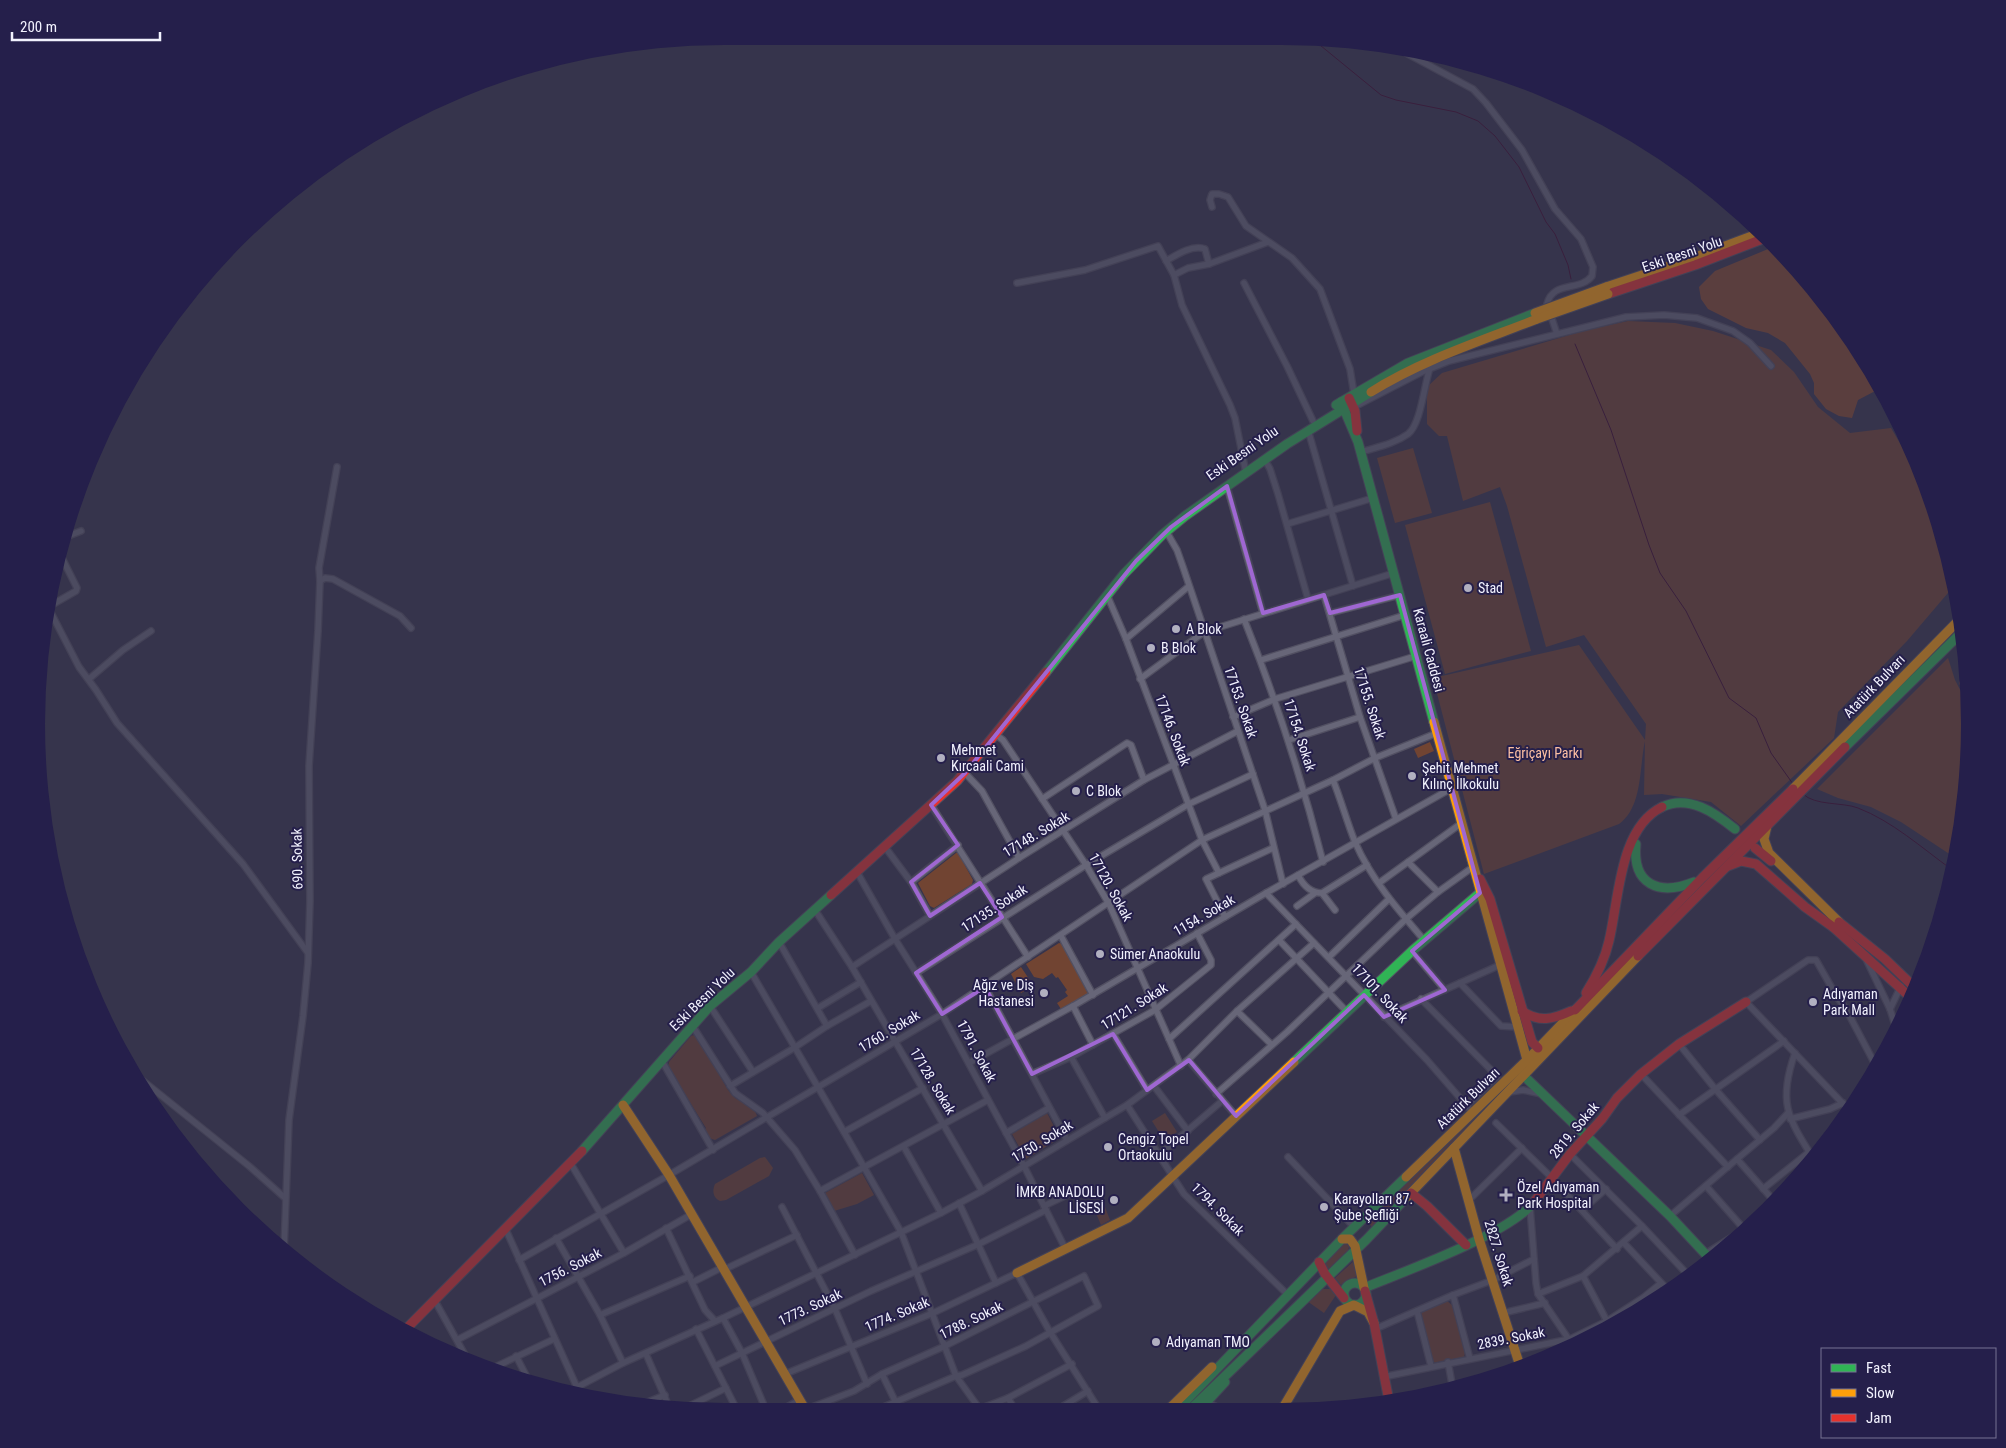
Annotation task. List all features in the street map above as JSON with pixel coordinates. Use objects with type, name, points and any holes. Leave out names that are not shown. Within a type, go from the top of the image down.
[{"type":"main road","name":"Eski Besni Yolu","points":[[410,1325],[571,1164],[710,1006],[751,972],[779,942],[965,773],[1054,664],[1107,595],[1136,561],[1166,531],[1308,430],[1408,364],[1753,236]]},
{"type":"main road","name":"Eski Besni Yolu","points":[[1607,291],[1703,262],[1758,241]]},
{"type":"main road","name":"Eski Besni Yolu","points":[[1026,696],[1049,660],[1136,552],[1177,515],[1313,421],[1349,402]]},
{"type":"main road","name":"Karaali Caddesi","points":[[1349,402],[1373,498],[1527,1060]]},
{"type":"main road","name":"Atatürk Bulvarı","points":[[1813,774],[1953,625]]},
{"type":"main road","name":"Atatürk Bulvarı","points":[[1813,774],[1955,639]]},
{"type":"main road","points":[[1777,810],[1813,774]]},
{"type":"main road","points":[[1522,1011],[1532,1018],[1541,1020],[1557,1017],[1578,1008],[1597,974],[1605,954],[1630,844],[1642,821],[1651,812],[1662,806],[1683,802],[1708,808],[1734,831],[1709,813],[1687,807],[1664,811],[1646,824],[1636,843],[1634,859],[1636,867],[1644,880],[1656,888],[1671,889],[1684,887],[1702,878]]},
{"type":"main road","name":"Atatürk Bulvarı","points":[[1203,1403],[1270,1333],[1356,1250],[1523,1075],[1767,825],[1777,810]]},
{"type":"main road","name":"Atatürk Bulvarı","points":[[1184,1403],[1470,1109],[1527,1060],[1702,878],[1777,810]]},
{"type":"main road","points":[[1767,825],[1764,839],[1769,853],[1836,924],[1879,975],[1905,993]]},
{"type":"main road","points":[[1754,849],[1810,902],[1836,924],[1889,963],[1910,983]]},
{"type":"main road","points":[[1725,868],[1741,862],[1756,864],[1805,907],[1836,924]]},
{"type":"main road","name":"Karaali Caddesi","points":[[1473,866],[1490,899],[1522,1011],[1532,1042],[1538,1048]]},
{"type":"main road","points":[[1017,1273],[1065,1248],[1124,1221],[1364,995],[1424,940],[1480,893]]},
{"type":"main road","name":"2819. Sokak","points":[[1364,1290],[1480,1239],[1530,1208],[1570,1154],[1602,1119],[1617,1098],[1641,1074],[1678,1044],[1746,1002]]},
{"type":"main road","points":[[1523,1075],[1670,1216],[1705,1254]]},
{"type":"main road","points":[[623,1106],[632,1116],[669,1175],[801,1403]]},
{"type":"main road","name":"2827. Sokak","points":[[1454,1148],[1480,1239],[1518,1360]]},
{"type":"main road","points":[[1411,1193],[1427,1206],[1466,1245]]},
{"type":"main road","points":[[1342,1239],[1353,1242],[1356,1250],[1387,1394]]},
{"type":"main road","points":[[1319,1262],[1328,1278],[1348,1303],[1368,1312],[1374,1326]]},
{"type":"main road","points":[[1280,1403],[1344,1298],[1344,1290],[1350,1284],[1357,1284],[1364,1290],[1364,1299],[1340,1312],[1286,1403]]},
{"type":"main road","points":[[1174,1403],[1261,1323]]},
{"type":"street","points":[[1419,59],[1473,89],[1511,135],[1536,172],[1555,209],[1581,238],[1592,267],[1592,276],[1581,284],[1564,287],[1553,292],[1548,299],[1547,304],[1557,334]]},
{"type":"street","points":[[1212,207],[1210,200],[1212,194],[1228,197],[1246,226],[1292,258],[1320,289],[1350,369],[1349,402],[1449,361],[1626,317],[1664,315],[1697,318],[1733,331],[1750,343],[1771,366]]},
{"type":"street","points":[[1174,275],[1188,268],[1209,264],[1268,242]]},
{"type":"street","points":[[1017,283],[1085,270],[1158,246],[1174,275],[1182,305],[1230,405],[1235,418],[1245,468]]},
{"type":"street","points":[[1166,262],[1177,254],[1201,247],[1205,249],[1209,264]]},
{"type":"street","points":[[1244,283],[1313,421]]},
{"type":"street","points":[[1361,452],[1393,442],[1412,430],[1418,416],[1430,368]]},
{"type":"street","points":[[1308,430],[1353,586]]},
{"type":"street","points":[[1265,460],[1270,469],[1308,599]]},
{"type":"street","name":"690. Sokak","points":[[284,1241],[289,1120],[303,1016],[308,952],[310,901],[309,766],[320,581],[319,568],[337,468]]},
{"type":"street","points":[[1228,486],[1263,613]]},
{"type":"street","points":[[1287,524],[1373,498]]},
{"type":"street","points":[[72,534],[81,531]]},
{"type":"street","name":"17153. Sokak","points":[[1166,531],[1177,550],[1253,774],[1283,884]]},
{"type":"street","points":[[56,602],[76,591],[64,563]]},
{"type":"street","points":[[1140,679],[1204,632],[1394,573]]},
{"type":"street","points":[[320,581],[325,578],[333,579],[400,616],[411,628]]},
{"type":"street","points":[[1126,640],[1189,586]]},
{"type":"street","points":[[1330,613],[1400,594]]},
{"type":"street","name":"17146. Sokak","points":[[1107,595],[1202,840],[1219,873]]},
{"type":"street","name":"17155. Sokak","points":[[1324,595],[1360,717],[1396,819]]},
{"type":"street","points":[[1261,660],[1405,615]]},
{"type":"street","points":[[54,618],[79,667],[89,679],[117,723],[243,864],[308,952]]},
{"type":"street","name":"17154. Sokak","points":[[1244,619],[1261,660],[1289,740],[1305,791],[1323,862]]},
{"type":"street","points":[[89,679],[123,650],[151,631]]},
{"type":"street","points":[[1233,717],[1275,699],[1416,656]]},
{"type":"street","points":[[1289,740],[1360,717]]},
{"type":"street","name":"17148. Sokak","points":[[852,967],[1019,858],[1144,780],[1238,731]]},
{"type":"street","name":"1760. Sokak","points":[[519,1260],[713,1150],[942,1014],[1202,840],[1305,791],[1333,780],[1375,758],[1437,733]]},
{"type":"street","name":"17120. Sokak","points":[[995,734],[1003,740],[1086,865],[1109,904],[1155,1010],[1182,1066]]},
{"type":"street","points":[[1042,799],[1127,743],[1131,745],[1144,780]]},
{"type":"street","points":[[965,773],[984,795],[1019,858]]},
{"type":"street","name":"17135. Sokak","points":[[916,973],[1086,865],[1189,804],[1253,774]]},
{"type":"street","points":[[1333,780],[1355,842],[1367,865],[1389,899],[1424,940]]},
{"type":"street","name":"1154. Sokak","points":[[969,1063],[1093,995],[1266,893],[1452,788]]},
{"type":"street","points":[[931,805],[1028,957]]},
{"type":"street","points":[[1379,883],[1463,822]]},
{"type":"street","points":[[911,882],[958,845]]},
{"type":"street","points":[[885,847],[911,882],[930,916]]},
{"type":"street","points":[[1225,917],[1206,879],[1273,848]]},
{"type":"street","points":[[1408,862],[1438,892]]},
{"type":"street","points":[[1297,906],[1315,893],[1322,892],[1367,865]]},
{"type":"street","points":[[1216,1094],[1287,1032],[1406,919],[1473,866]]},
{"type":"street","name":"1791. Sokak","points":[[857,872],[895,939],[942,1014],[1024,1166],[1065,1248]]},
{"type":"street","points":[[1298,875],[1315,893]]},
{"type":"street","points":[[1322,892],[1334,910]]},
{"type":"street","name":"17101. Sokak","points":[[1266,893],[1346,974],[1470,1109]]},
{"type":"street","points":[[1328,957],[1389,899]]},
{"type":"street","name":"17128. Sokak","points":[[815,910],[861,982],[982,1191]]},
{"type":"street","points":[[1169,1039],[1296,924]]},
{"type":"street","name":"17121. Sokak","points":[[1032,1074],[1071,1057],[1155,1010],[1211,965],[1211,960],[1197,933]]},
{"type":"street","points":[[1061,936],[1093,995]]},
{"type":"street","points":[[1279,940],[1346,1012]]},
{"type":"street","points":[[779,942],[827,1026]]},
{"type":"street","name":"1750. Sokak","points":[[578,1387],[623,1363],[724,1318],[941,1213],[1127,1106],[1182,1066],[1237,1011],[1314,943]]},
{"type":"street","points":[[1412,951],[1445,990]]},
{"type":"street","points":[[1670,1216],[1789,1116],[1830,1109],[1843,1103],[1746,1002],[1808,960],[1816,960],[1837,997],[1846,1008],[1872,1059]]},
{"type":"street","points":[[1889,963],[1879,975],[1893,1019]]},
{"type":"street","points":[[1384,1017],[1500,965]]},
{"type":"street","points":[[751,972],[900,1232],[956,1376],[976,1403]]},
{"type":"street","points":[[1890,1009],[1899,988],[1907,980]]},
{"type":"street","points":[[818,1008],[861,982]]},
{"type":"street","points":[[1460,983],[1501,1026],[1517,1027]]},
{"type":"street","points":[[985,987],[1067,1140]]},
{"type":"street","points":[[1421,999],[1497,1076],[1470,1109]]},
{"type":"street","points":[[730,1086],[871,1001]]},
{"type":"street","points":[[710,1006],[753,1072]]},
{"type":"street","points":[[1073,1006],[1093,1045]]},
{"type":"street","points":[[1237,1011],[1272,1044]]},
{"type":"street","points":[[692,1026],[730,1086],[767,1118],[795,1150],[855,1255]]},
{"type":"street","points":[[1113,1034],[1148,1090]]},
{"type":"street","points":[[1679,1115],[1784,1041]]},
{"type":"street","points":[[1678,1044],[1760,1140]]},
{"type":"street","points":[[1795,1053],[1788,1080],[1789,1116],[1809,1151]]},
{"type":"street","points":[[1071,1057],[1104,1118]]},
{"type":"street","points":[[1188,1060],[1236,1116]]},
{"type":"street","points":[[662,1061],[713,1150]]},
{"type":"street","points":[[1641,1074],[1728,1167]]},
{"type":"street","points":[[150,1086],[249,1166],[285,1198]]},
{"type":"street","points":[[1154,1086],[1188,1131]]},
{"type":"street","points":[[844,1132],[923,1088]]},
{"type":"street","points":[[1505,1094],[1523,1090],[1543,1094]]},
{"type":"street","points":[[820,1191],[945,1125],[988,1100]]},
{"type":"street","points":[[1159,1155],[1222,1101]]},
{"type":"street","name":"1794. Sokak","points":[[1127,1106],[1184,1194],[1288,1295]]},
{"type":"street","points":[[1006,1134],[1049,1108]]},
{"type":"street","points":[[1496,1123],[1552,1178],[1617,1249]]},
{"type":"street","points":[[904,1147],[941,1213]]},
{"type":"street","points":[[1469,1200],[1522,1148]]},
{"type":"street","points":[[1570,1154],[1684,1271]]},
{"type":"street","points":[[1288,1156],[1354,1227]]},
{"type":"street","points":[[1737,1159],[1769,1196]]},
{"type":"street","points":[[1763,1189],[1799,1163]]},
{"type":"street","points":[[571,1164],[624,1253]]},
{"type":"street","points":[[1706,1186],[1739,1225]]},
{"type":"street","points":[[1582,1210],[1606,1189]]},
{"type":"street","name":"1773. Sokak","points":[[715,1366],[916,1271],[979,1244],[1067,1195]]},
{"type":"street","points":[[959,1203],[996,1283]]},
{"type":"street","points":[[782,1207],[834,1309],[867,1384]]},
{"type":"street","points":[[1530,1208],[1538,1294],[1569,1339]]},
{"type":"street","name":"1756. Sokak","points":[[458,1340],[624,1253],[692,1214]]},
{"type":"street","points":[[1538,1294],[1583,1276],[1642,1226]]},
{"type":"street","points":[[666,1228],[705,1310],[716,1321]]},
{"type":"street","points":[[506,1230],[577,1387]]},
{"type":"street","points":[[600,1315],[691,1279],[722,1269],[797,1235]]},
{"type":"street","points":[[556,1238],[600,1315],[623,1363]]},
{"type":"street","points":[[1624,1243],[1663,1286]]},
{"type":"street","points":[[1374,1326],[1493,1280],[1534,1259]]},
{"type":"street","points":[[1017,1273],[1050,1332],[1095,1403]]},
{"type":"street","name":"1774. Sokak","points":[[785,1374],[933,1313],[1017,1273]]},
{"type":"street","name":"1788. Sokak","points":[[822,1403],[854,1391],[882,1374],[1034,1303],[1084,1276],[1098,1306],[1050,1332]]},
{"type":"street","points":[[1583,1276],[1607,1320]]},
{"type":"street","name":"2839. Sokak","points":[[1649,1295],[1660,1284]]},
{"type":"street","points":[[1453,1296],[1470,1359]]},
{"type":"street","points":[[435,1301],[463,1351]]},
{"type":"street","points":[[1504,1313],[1545,1303]]},
{"type":"street","points":[[1417,1310],[1431,1366]]},
{"type":"street","points":[[724,1318],[742,1353],[763,1403]]},
{"type":"street","points":[[696,1329],[734,1403]]},
{"type":"street","points":[[892,1403],[962,1375],[1026,1346],[1050,1332]]},
{"type":"street","points":[[500,1365],[554,1339]]},
{"type":"street","name":"2839. Sokak","points":[[1383,1377],[1448,1362],[1560,1343]]},
{"type":"street","points":[[646,1354],[667,1401]]},
{"type":"street","points":[[516,1356],[525,1373]]},
{"type":"street","points":[[1448,1362],[1452,1381]]},
{"type":"street","points":[[994,1403],[1008,1398],[1072,1364]]},
{"type":"street","points":[[882,1374],[896,1401]]},
{"type":"street","points":[[697,1402],[726,1388]]},
{"type":"street","points":[[1068,1403],[1088,1391]]},
{"type":"street","points":[[655,1399],[665,1395]]},
{"type":"street","points":[[1008,1398],[1011,1403]]},
{"type":"street","points":[[794,1403],[799,1400]]},
{"type":"highlighted area","points":[[1227,486],[1263,613],[1324,595],[1330,613],[1400,595],[1480,893],[1412,951],[1445,990],[1384,1017],[1364,995],[1236,1116],[1189,1060],[1147,1090],[1113,1034],[1032,1074],[985,987],[942,1014],[916,973],[1002,917],[980,883],[930,916],[911,882],[958,845],[931,805],[965,773],[1136,561],[1171,527]]},
{"type":"green space","name":"Eğriçayı Parkı","points":[[1628,321],[1675,323],[1713,331],[1771,350],[1794,372],[1818,407],[1850,433],[1891,428],[1909,464],[1925,506],[1938,548],[1948,593],[1907,641],[1838,712],[1834,738],[1741,826],[1711,802],[1662,794],[1644,795],[1645,741],[1636,797],[1627,817],[1619,824],[1484,874],[1433,678],[1579,645],[1645,740],[1646,724],[1584,635],[1546,647],[1500,487],[1463,501],[1447,436],[1439,436],[1427,424],[1427,387],[1442,373],[1586,330]]},
{"type":"green space","points":[[1413,448],[1432,513],[1395,523],[1377,458]]},
{"type":"green space","name":"Stad","points":[[1490,502],[1531,651],[1445,674],[1405,525]]},
{"type":"green space","points":[[1948,658],[1960,690],[1961,724],[1960,768],[1948,853],[1901,822],[1871,807],[1838,798],[1817,789]]},
{"type":"green space","points":[[1430,742],[1434,751],[1418,758],[1414,749]]},
{"type":"green space","points":[[958,853],[973,880],[972,884],[934,908],[930,906],[918,883]]},
{"type":"green space","points":[[1059,943],[1063,944],[1088,994],[1061,1009],[1057,1003],[1068,996],[1065,992],[1067,990],[1058,977],[1056,978],[1052,973],[1043,979],[1034,977],[1026,964]]},
{"type":"green space","points":[[1021,967],[1029,979],[1026,984],[1026,990],[1021,993],[1011,974]]},
{"type":"green space","points":[[694,1035],[705,1047],[728,1090],[736,1099],[753,1109],[757,1116],[715,1140],[709,1138],[704,1130],[706,1128],[668,1067],[669,1062],[691,1036]]},
{"type":"green space","points":[[1522,1069],[1373,1228],[1366,1220]]},
{"type":"green space","points":[[1047,1113],[1060,1138],[1026,1159],[1012,1134]]},
{"type":"green space","points":[[1165,1113],[1177,1132],[1164,1140],[1152,1121]]},
{"type":"green space","points":[[765,1157],[773,1168],[769,1176],[726,1200],[720,1201],[716,1198],[713,1192],[715,1184]]},
{"type":"green space","points":[[862,1173],[874,1195],[857,1204],[834,1211],[825,1193]]},
{"type":"green space","points":[[1103,1202],[1110,1220],[1101,1225],[1093,1206]]},
{"type":"green space","points":[[1345,1243],[1349,1246],[1348,1252],[1328,1270],[1324,1263]]},
{"type":"green space","points":[[1354,1261],[1357,1276],[1341,1285],[1335,1278]]},
{"type":"green space","points":[[1320,1289],[1333,1289],[1336,1295],[1324,1313],[1307,1301]]},
{"type":"green space","points":[[1447,1301],[1452,1305],[1465,1353],[1464,1357],[1432,1363],[1419,1312]]},
{"type":"shaded area","points":[[1767,249],[1792,276],[1847,347],[1874,392],[1858,400],[1852,418],[1839,416],[1826,409],[1814,394],[1814,383],[1810,374],[1785,343],[1768,333],[1746,328],[1708,309],[1701,299],[1699,287],[1715,271]]},
{"type":"waterway","points":[[1321,46],[1381,95],[1396,100],[1456,112],[1478,121],[1495,136],[1519,167],[1546,222],[1555,234],[1568,265],[1571,279]]},
{"type":"waterway","points":[[1575,344],[1611,430],[1660,573],[1686,611],[1729,698],[1756,718],[1771,753],[1793,784]]},
{"type":"waterway","points":[[1803,794],[1808,798],[1822,802],[1852,806],[1871,813],[1946,865]]},
{"type":"traffic: fast","points":[[1336,405],[1408,363],[1535,313]]},
{"type":"traffic: fast","points":[[1046,672],[1124,574],[1162,535],[1185,516],[1287,444],[1371,392]]},
{"type":"traffic: fast","points":[[1341,402],[1358,442],[1434,722]]},
{"type":"traffic: fast","points":[[1845,747],[1955,639]]},
{"type":"traffic: fast","points":[[1662,807],[1672,804],[1692,804],[1719,817],[1735,829]]},
{"type":"traffic: fast","points":[[1636,844],[1638,869],[1643,878],[1650,884],[1670,888],[1694,882]]},
{"type":"traffic: fast","points":[[1294,1062],[1412,951],[1480,893]]},
{"type":"traffic: fast","points":[[582,1151],[710,1006],[751,972],[779,942],[831,895]]},
{"type":"traffic: fast","points":[[1523,1075],[1670,1216],[1706,1254]]},
{"type":"traffic: fast","points":[[1184,1403],[1342,1239],[1406,1177]]},
{"type":"traffic: fast","points":[[1197,1403],[1366,1240],[1407,1197]]},
{"type":"traffic: fast","points":[[1364,1288],[1480,1239],[1503,1227],[1534,1202]]},
{"type":"traffic: fast","points":[[1355,1283],[1363,1286],[1366,1294],[1363,1302],[1355,1305],[1347,1302],[1344,1294],[1347,1286],[1355,1283]]},
{"type":"traffic: fast","points":[[1206,1403],[1225,1382]]},
{"type":"traffic: slow","points":[[1606,287],[1753,236]]},
{"type":"traffic: slow","points":[[1535,313],[1606,287]]},
{"type":"traffic: slow","points":[[1537,319],[1608,294]]},
{"type":"traffic: slow","points":[[1371,392],[1431,361],[1537,319]]},
{"type":"traffic: slow","points":[[1793,789],[1953,626]]},
{"type":"traffic: slow","points":[[1434,722],[1527,1060]]},
{"type":"traffic: slow","points":[[1767,826],[1764,839],[1769,853],[1839,922]]},
{"type":"traffic: slow","points":[[1407,1197],[1638,956]]},
{"type":"traffic: slow","points":[[1406,1177],[1527,1060],[1575,1010]]},
{"type":"traffic: slow","points":[[1017,1273],[1128,1218],[1294,1062]]},
{"type":"traffic: slow","points":[[623,1105],[669,1175],[802,1403]]},
{"type":"traffic: slow","points":[[1454,1148],[1479,1239],[1518,1360]]},
{"type":"traffic: slow","points":[[1342,1239],[1350,1239],[1355,1246],[1364,1288]]},
{"type":"traffic: slow","points":[[1286,1403],[1340,1311],[1354,1305],[1368,1312],[1374,1323]]},
{"type":"traffic: slow","points":[[1175,1403],[1212,1367]]},
{"type":"traffic: jam","points":[[1608,294],[1695,265],[1758,241]]},
{"type":"traffic: jam","points":[[1349,398],[1355,411],[1357,431]]},
{"type":"traffic: jam","points":[[831,895],[957,781],[1046,672]]},
{"type":"traffic: jam","points":[[1638,956],[1845,747]]},
{"type":"traffic: jam","points":[[1575,1010],[1702,878],[1793,789]]},
{"type":"traffic: jam","points":[[1586,993],[1600,968],[1607,948],[1623,866],[1629,848],[1637,831],[1648,817],[1662,807]]},
{"type":"traffic: jam","points":[[1755,848],[1771,861]]},
{"type":"traffic: jam","points":[[1728,866],[1741,861],[1756,864],[1805,907],[1833,927]]},
{"type":"traffic: jam","points":[[1480,879],[1490,899],[1532,1042],[1538,1048]]},
{"type":"traffic: jam","points":[[1839,922],[1885,959],[1910,983]]},
{"type":"traffic: jam","points":[[1833,927],[1905,993]]},
{"type":"traffic: jam","points":[[1534,1202],[1570,1154],[1602,1119],[1617,1098],[1641,1074],[1679,1044],[1746,1002]]},
{"type":"traffic: jam","points":[[1522,1011],[1528,1015],[1546,1019],[1571,1011]]},
{"type":"traffic: jam","points":[[410,1325],[582,1151]]},
{"type":"traffic: jam","points":[[1411,1193],[1427,1206],[1466,1245]]},
{"type":"traffic: jam","points":[[1319,1262],[1325,1274],[1344,1298]]},
{"type":"traffic: jam","points":[[1365,1291],[1374,1323],[1388,1394]]},
{"type":"place","name":"Stad","points":[[1468,588]]},
{"type":"place","name":"A Blok","points":[[1176,629]]},
{"type":"place","name":"B Blok","points":[[1151,648]]},
{"type":"place","name":"Mehmet Kırcaali Cami","points":[[941,758]]},
{"type":"place","name":"Şehit Mehmet Kılınç İlkokulu","points":[[1412,776]]},
{"type":"place","name":"C Blok","points":[[1076,791]]},
{"type":"place","name":"Sümer Anaokulu","points":[[1100,954]]},
{"type":"place","name":"Ağız ve Diş Hastanesi","points":[[1044,993]]},
{"type":"place","name":"Adıyaman Park Mall","points":[[1813,1002]]},
{"type":"place","name":"Cengiz Topel Ortaokulu","points":[[1108,1147]]},
{"type":"place","name":"Özel Adıyaman Park Hospital","points":[[1506,1195]]},
{"type":"place","name":"İMKB ANADOLU LİSESİ","points":[[1114,1200]]},
{"type":"place","name":"Karayolları 87. Şube Şefliği","points":[[1324,1207]]},
{"type":"place","name":"Adıyaman TMO","points":[[1156,1342]]}]
